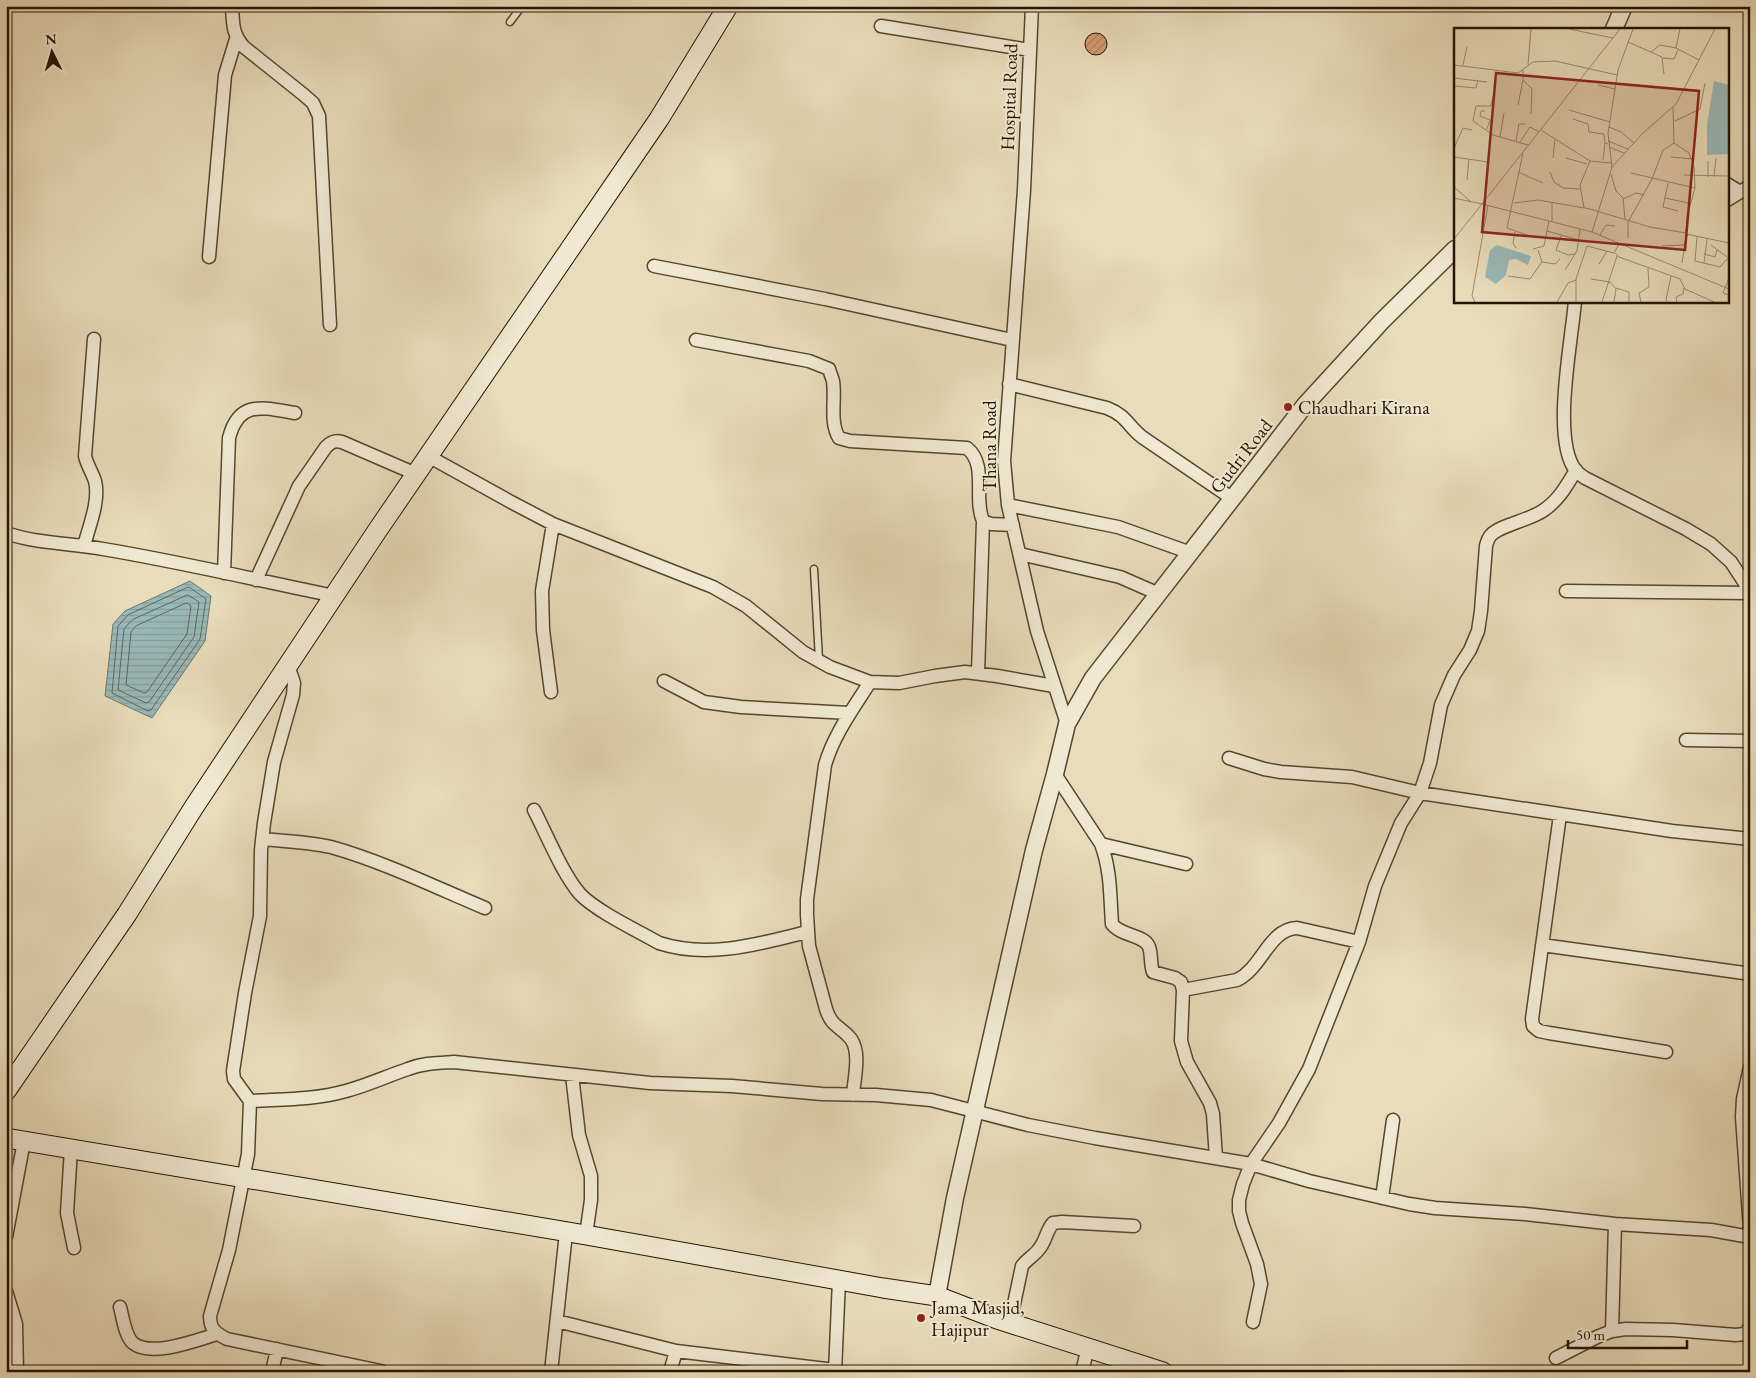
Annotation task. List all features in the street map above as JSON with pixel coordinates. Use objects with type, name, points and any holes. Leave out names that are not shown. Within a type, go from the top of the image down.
[{"type":"main road","points":[[6,1091],[126,914],[288,665],[428,456],[659,119],[728,6]]},
{"type":"main road","points":[[15,1139],[937,1296],[1010,1323],[1163,1372]]},
{"type":"street","points":[[232,6],[236,38],[244,47],[308,98],[319,116],[330,325]]},
{"type":"street","name":"Hospital Road","points":[[1024,190],[1032,6]]},
{"type":"street","points":[[1614,28],[1624,6]]},
{"type":"street","points":[[881,26],[1030,50]]},
{"type":"street","points":[[209,257],[224,75],[236,38]]},
{"type":"street","points":[[1728,184],[1745,189]]},
{"type":"street","points":[[1728,199],[1745,189]]},
{"type":"street","name":"Thana Road","points":[[1024,190],[1004,461],[1008,504],[1038,631],[1067,724]]},
{"type":"street","name":"Gudri Road","points":[[937,1296],[955,1198],[976,1111],[1010,951],[1067,724],[1093,678],[1305,405],[1382,321],[1454,250]]},
{"type":"street","points":[[654,266],[825,299],[1012,340]]},
{"type":"street","points":[[1575,302],[1565,390],[1564,427],[1568,452],[1576,470],[1585,478],[1711,544],[1731,562],[1750,592]]},
{"type":"street","points":[[84,546],[96,493],[95,482],[85,456],[94,339]]},
{"type":"street","points":[[696,340],[809,361],[829,370],[833,381],[835,432],[839,438],[850,441],[966,448],[974,454],[978,465],[979,512],[983,521],[978,673]]},
{"type":"street","points":[[1009,384],[1107,408],[1116,412],[1124,417],[1134,431],[1142,438],[1232,499]]},
{"type":"street","points":[[224,573],[229,438],[232,425],[237,417],[251,410],[263,408],[295,414]]},
{"type":"street","points":[[256,580],[299,486],[331,442],[337,440],[416,474]]},
{"type":"street","points":[[428,456],[553,524],[713,587],[746,606],[803,652],[870,682],[899,683],[965,672],[1054,686]]},
{"type":"street","points":[[1253,1322],[1259,1296],[1260,1279],[1257,1264],[1239,1211],[1241,1192],[1251,1164],[1279,1123],[1309,1069],[1359,942],[1375,886],[1401,822],[1420,793],[1430,763],[1441,705],[1454,675],[1470,650],[1478,631],[1486,546],[1490,536],[1496,531],[1532,518],[1552,505],[1562,494],[1576,470]]},
{"type":"street","points":[[1008,504],[1112,525],[1191,553]]},
{"type":"street","points":[[983,521],[991,524],[1013,525]]},
{"type":"street","points":[[551,692],[543,630],[542,591],[553,524]]},
{"type":"street","points":[[6,533],[37,540],[134,554],[334,596]]},
{"type":"street","points":[[1020,554],[1120,577],[1159,594]]},
{"type":"street","points":[[1566,591],[1750,592]]},
{"type":"street","points":[[288,665],[294,683],[293,695],[274,762],[262,839],[260,916],[245,993],[233,1071],[234,1079],[250,1101],[250,1132],[229,1250],[210,1316],[210,1327],[217,1334],[227,1339],[382,1371]]},
{"type":"street","points":[[664,681],[704,702],[741,707],[849,714]]},
{"type":"street","points":[[853,1095],[855,1047],[851,1039],[829,1020],[809,946],[807,899],[825,765],[830,750],[849,714],[870,682]]},
{"type":"street","points":[[1686,740],[1750,741]]},
{"type":"street","points":[[1229,758],[1264,769],[1299,774],[1352,777],[1420,793],[1560,815],[1672,831],[1750,839]]},
{"type":"street","points":[[1055,774],[1101,844],[1109,868],[1112,924],[1116,930],[1145,942],[1149,947],[1153,972],[1175,978],[1181,982],[1183,990],[1181,1041],[1187,1062],[1210,1103],[1213,1114],[1216,1158]]},
{"type":"street","points":[[534,810],[567,875],[581,895],[592,904],[660,943],[697,951],[717,950],[807,932]]},
{"type":"street","points":[[1560,815],[1532,1019],[1533,1026],[1539,1031],[1549,1033],[1666,1052]]},
{"type":"street","points":[[262,839],[329,847],[368,859],[485,908]]},
{"type":"street","points":[[1101,844],[1186,864]]},
{"type":"street","points":[[1183,990],[1237,980],[1244,976],[1255,966],[1276,938],[1289,928],[1297,928],[1359,942]]},
{"type":"street","points":[[1542,945],[1744,973]]},
{"type":"street","points":[[250,1101],[295,1100],[321,1097],[364,1086],[408,1068],[429,1063],[454,1062],[650,1083],[732,1086],[796,1093],[906,1097],[931,1100],[1028,1125],[1094,1138],[1251,1164],[1309,1181],[1435,1208],[1505,1212],[1615,1224],[1711,1230],[1750,1237]]},
{"type":"street","points":[[1750,1067],[1743,1099],[1742,1117],[1750,1230]]},
{"type":"street","points":[[572,1075],[579,1135],[591,1176],[591,1200],[586,1236]]},
{"type":"street","points":[[1382,1198],[1393,1120]]},
{"type":"street","points":[[6,1237],[15,1139]]},
{"type":"street","points":[[71,1149],[67,1213],[74,1248]]},
{"type":"street","points":[[1010,1323],[1022,1266],[1026,1259],[1040,1248],[1046,1238],[1048,1228],[1053,1223],[1134,1226]]},
{"type":"street","points":[[1612,1331],[1615,1224]]},
{"type":"street","points":[[551,1372],[566,1233]]},
{"type":"street","points":[[557,1320],[676,1351],[835,1371],[839,1280]]},
{"type":"street","points":[[6,1291],[16,1324],[17,1372]]},
{"type":"street","points":[[120,1307],[129,1337],[140,1348],[166,1348],[217,1334]]},
{"type":"street","points":[[1556,1358],[1612,1331],[1626,1329],[1673,1330],[1736,1335],[1744,1334],[1750,1328]]},
{"type":"street","points":[[1082,1372],[1088,1347]]},
{"type":"street","points":[[272,1372],[277,1349]]},
{"type":"street","points":[[670,1372],[676,1351]]},
{"type":"lane","points":[[510,22],[522,6]]},
{"type":"lane","points":[[814,569],[819,660]]},
{"type":"water","points":[[190,581],[211,596],[205,641],[152,718],[105,696],[113,624],[125,611]]},
{"type":"building","points":[[1096,33],[1106,40],[1107,44],[1100,54],[1096,55],[1086,48],[1085,44],[1092,34]]},
{"type":"place","name":"Chaudhari Kirana","points":[[1288,407]]},
{"type":"place","name":"Jama Masjid, Hajipur","points":[[921,1318]]}]
